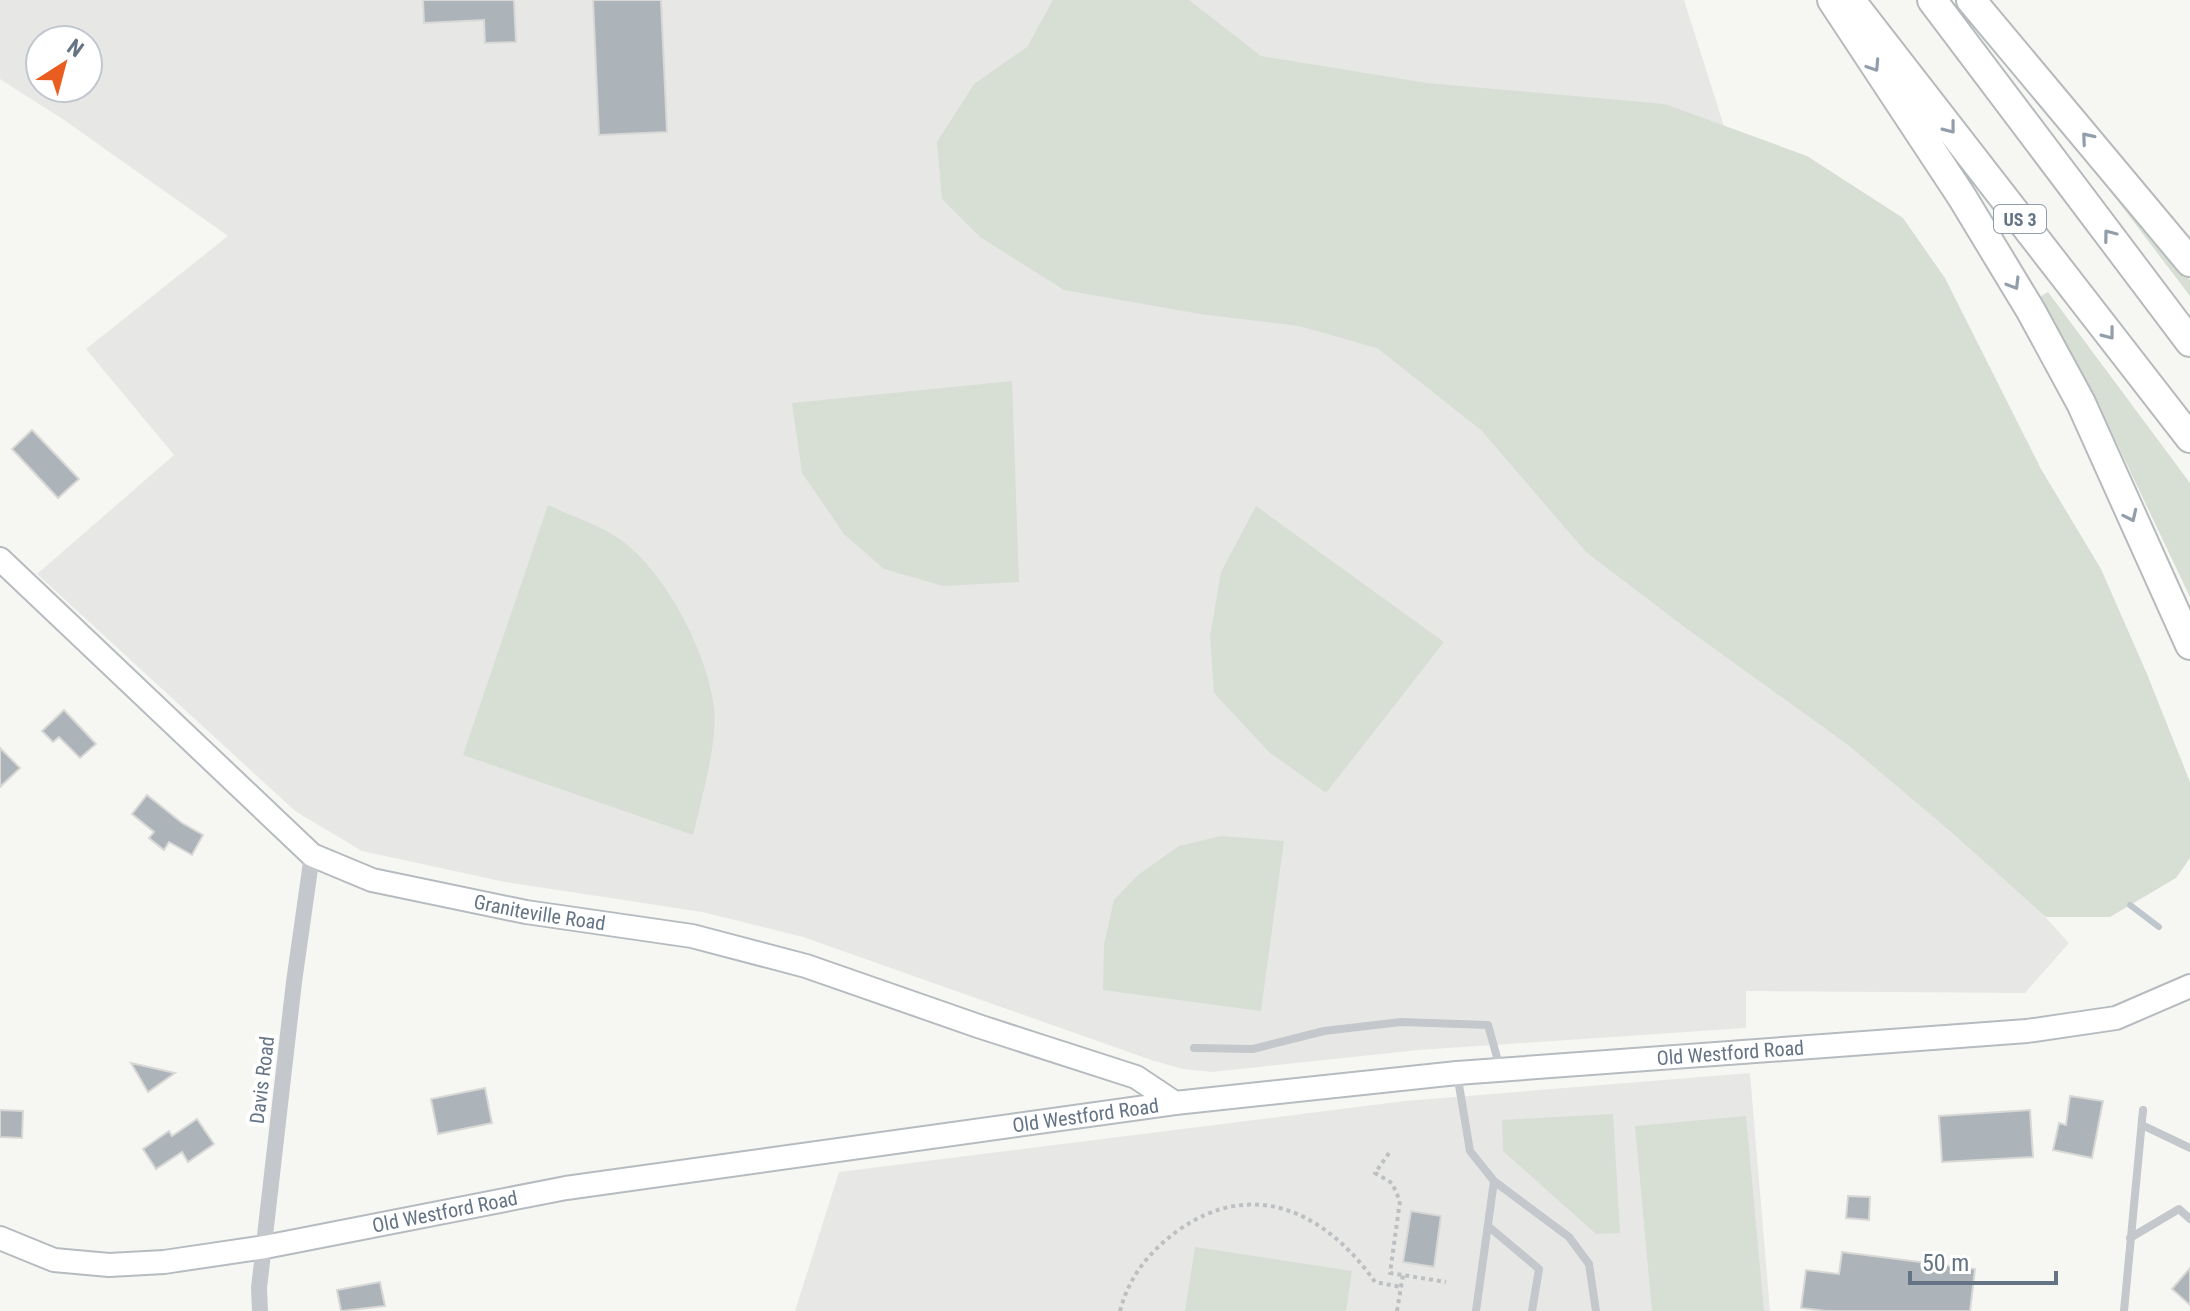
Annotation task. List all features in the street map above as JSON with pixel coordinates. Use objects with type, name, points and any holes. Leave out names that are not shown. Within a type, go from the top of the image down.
[{"type":"highway","points":[[1832,0],[1962,197],[2031,311],[2081,403],[2190,645]]},
{"type":"highway","name":"US 3","points":[[1851,0],[2190,438]]},
{"type":"highway","points":[[1932,0],[2190,342]]},
{"type":"highway","points":[[1971,0],[2190,262]]},
{"type":"main road","name":"Graniteville Road","points":[[0,559],[312,855],[372,880],[526,912],[692,936],[806,966],[1136,1077],[1175,1103]]},
{"type":"main road","name":"Old Westford Road","points":[[0,1238],[54,1260],[109,1265],[164,1262],[265,1247],[566,1188],[1175,1103],[1500,1069],[2027,1031],[2116,1018],[2185,985]]},
{"type":"street","name":"Davis Road","points":[[260,1311],[259,1288],[274,1144],[312,855]]},
{"type":"lane","points":[[1194,1048],[1253,1049],[1324,1031],[1401,1022],[1488,1025],[1500,1069]]},
{"type":"lane","points":[[1457,1073],[1470,1151],[1494,1181],[1569,1237],[1589,1264],[1596,1311]]},
{"type":"lane","points":[[2124,1311],[2143,1110]]},
{"type":"lane","points":[[2142,1125],[2190,1148]]},
{"type":"lane","points":[[1476,1311],[1494,1181]]},
{"type":"lane","points":[[2130,1238],[2179,1209],[2190,1219]]},
{"type":"lane","points":[[1488,1226],[1539,1269],[1532,1311]]},
{"type":"path","points":[[1389,1153],[1375,1173],[1392,1183],[1400,1201],[1390,1273],[1446,1282]]},
{"type":"path","points":[[1120,1311],[1135,1271],[1162,1243],[1190,1222],[1221,1207],[1260,1203],[1302,1214],[1335,1235],[1357,1256],[1375,1282],[1401,1287]]},
{"type":"path","points":[[1397,1311],[1403,1275]]},
{"type":"shaded area","points":[[0,0],[1684,0],[1937,798],[2069,943],[2025,993],[1746,991],[1746,1028],[1419,1050],[1212,1072],[1183,1069],[1154,1061],[803,937],[702,912],[505,882],[362,851],[295,811],[37,574],[174,455],[86,349],[228,236],[39,104],[104,104],[104,24],[24,24],[24,94],[0,79]]},
{"type":"shaded area","points":[[1053,0],[1189,0],[1261,56],[1427,83],[1665,104],[1807,156],[1903,218],[1945,278],[2041,469],[2101,569],[2147,674],[2190,782],[2190,858],[2176,878],[2110,917],[2046,917],[1848,745],[1586,552],[1481,430],[1377,348],[1299,326],[1200,314],[1064,290],[980,237],[942,199],[937,142],[974,84],[1027,47]]},
{"type":"shaded area","points":[[2063,129],[2190,280],[2190,296]]},
{"type":"shaded area","points":[[2048,292],[2190,483],[2190,597],[2092,391],[2040,297]]},
{"type":"shaded area","points":[[1012,381],[1019,582],[943,586],[884,569],[844,534],[802,473],[792,403]]},
{"type":"shaded area","points":[[548,505],[607,531],[633,550],[666,589],[692,636],[710,685],[715,721],[708,771],[693,835],[463,755]]},
{"type":"shaded area","points":[[1256,506],[1444,642],[1326,793],[1269,752],[1214,693],[1210,636],[1221,572]]},
{"type":"shaded area","points":[[1221,836],[1284,841],[1261,1011],[1103,990],[1104,944],[1114,900],[1138,875],[1179,846]]},
{"type":"shaded area","points":[[1750,1073],[1770,1311],[795,1311],[839,1172],[1405,1101]]},
{"type":"shaded area","points":[[1613,1114],[1620,1233],[1596,1234],[1503,1151],[1502,1120]]},
{"type":"shaded area","points":[[1746,1116],[1764,1311],[1652,1311],[1635,1126]]},
{"type":"shaded area","points":[[1195,1247],[1352,1271],[1346,1311],[1185,1311]]},
{"type":"building","points":[[423,0],[514,0],[516,42],[485,43],[484,20],[424,23]]},
{"type":"building","points":[[593,0],[661,0],[667,132],[599,135]]},
{"type":"building","points":[[32,430],[79,479],[58,498],[12,449]]},
{"type":"building","points":[[64,710],[96,744],[80,758],[59,737],[53,742],[42,731]]},
{"type":"building","points":[[0,748],[20,768],[0,787]]},
{"type":"building","points":[[147,795],[182,823],[203,835],[192,855],[169,842],[164,850],[149,838],[154,832],[132,814]]},
{"type":"building","points":[[131,1063],[175,1073],[148,1092]]},
{"type":"building","points":[[485,1088],[492,1123],[438,1134],[431,1099]]},
{"type":"building","points":[[2070,1096],[2103,1101],[2092,1158],[2053,1150],[2059,1123],[2066,1125]]},
{"type":"building","points":[[0,1110],[23,1111],[22,1138],[0,1137]]},
{"type":"building","points":[[2030,1110],[2033,1157],[1942,1162],[1939,1116]]},
{"type":"building","points":[[197,1119],[214,1144],[188,1162],[182,1152],[156,1169],[143,1149],[169,1131],[172,1136]]},
{"type":"building","points":[[1848,1196],[1870,1197],[1869,1220],[1846,1218]]},
{"type":"building","points":[[1411,1211],[1441,1216],[1434,1267],[1403,1262]]},
{"type":"building","points":[[1842,1252],[1975,1269],[1970,1311],[1826,1311],[1801,1308],[1806,1270],[1839,1274]]},
{"type":"building","points":[[2190,1268],[2190,1305],[2172,1289]]},
{"type":"building","points":[[380,1282],[385,1306],[341,1311],[337,1290]]},
{"type":"waterway","points":[[2130,905],[2159,927]]}]
